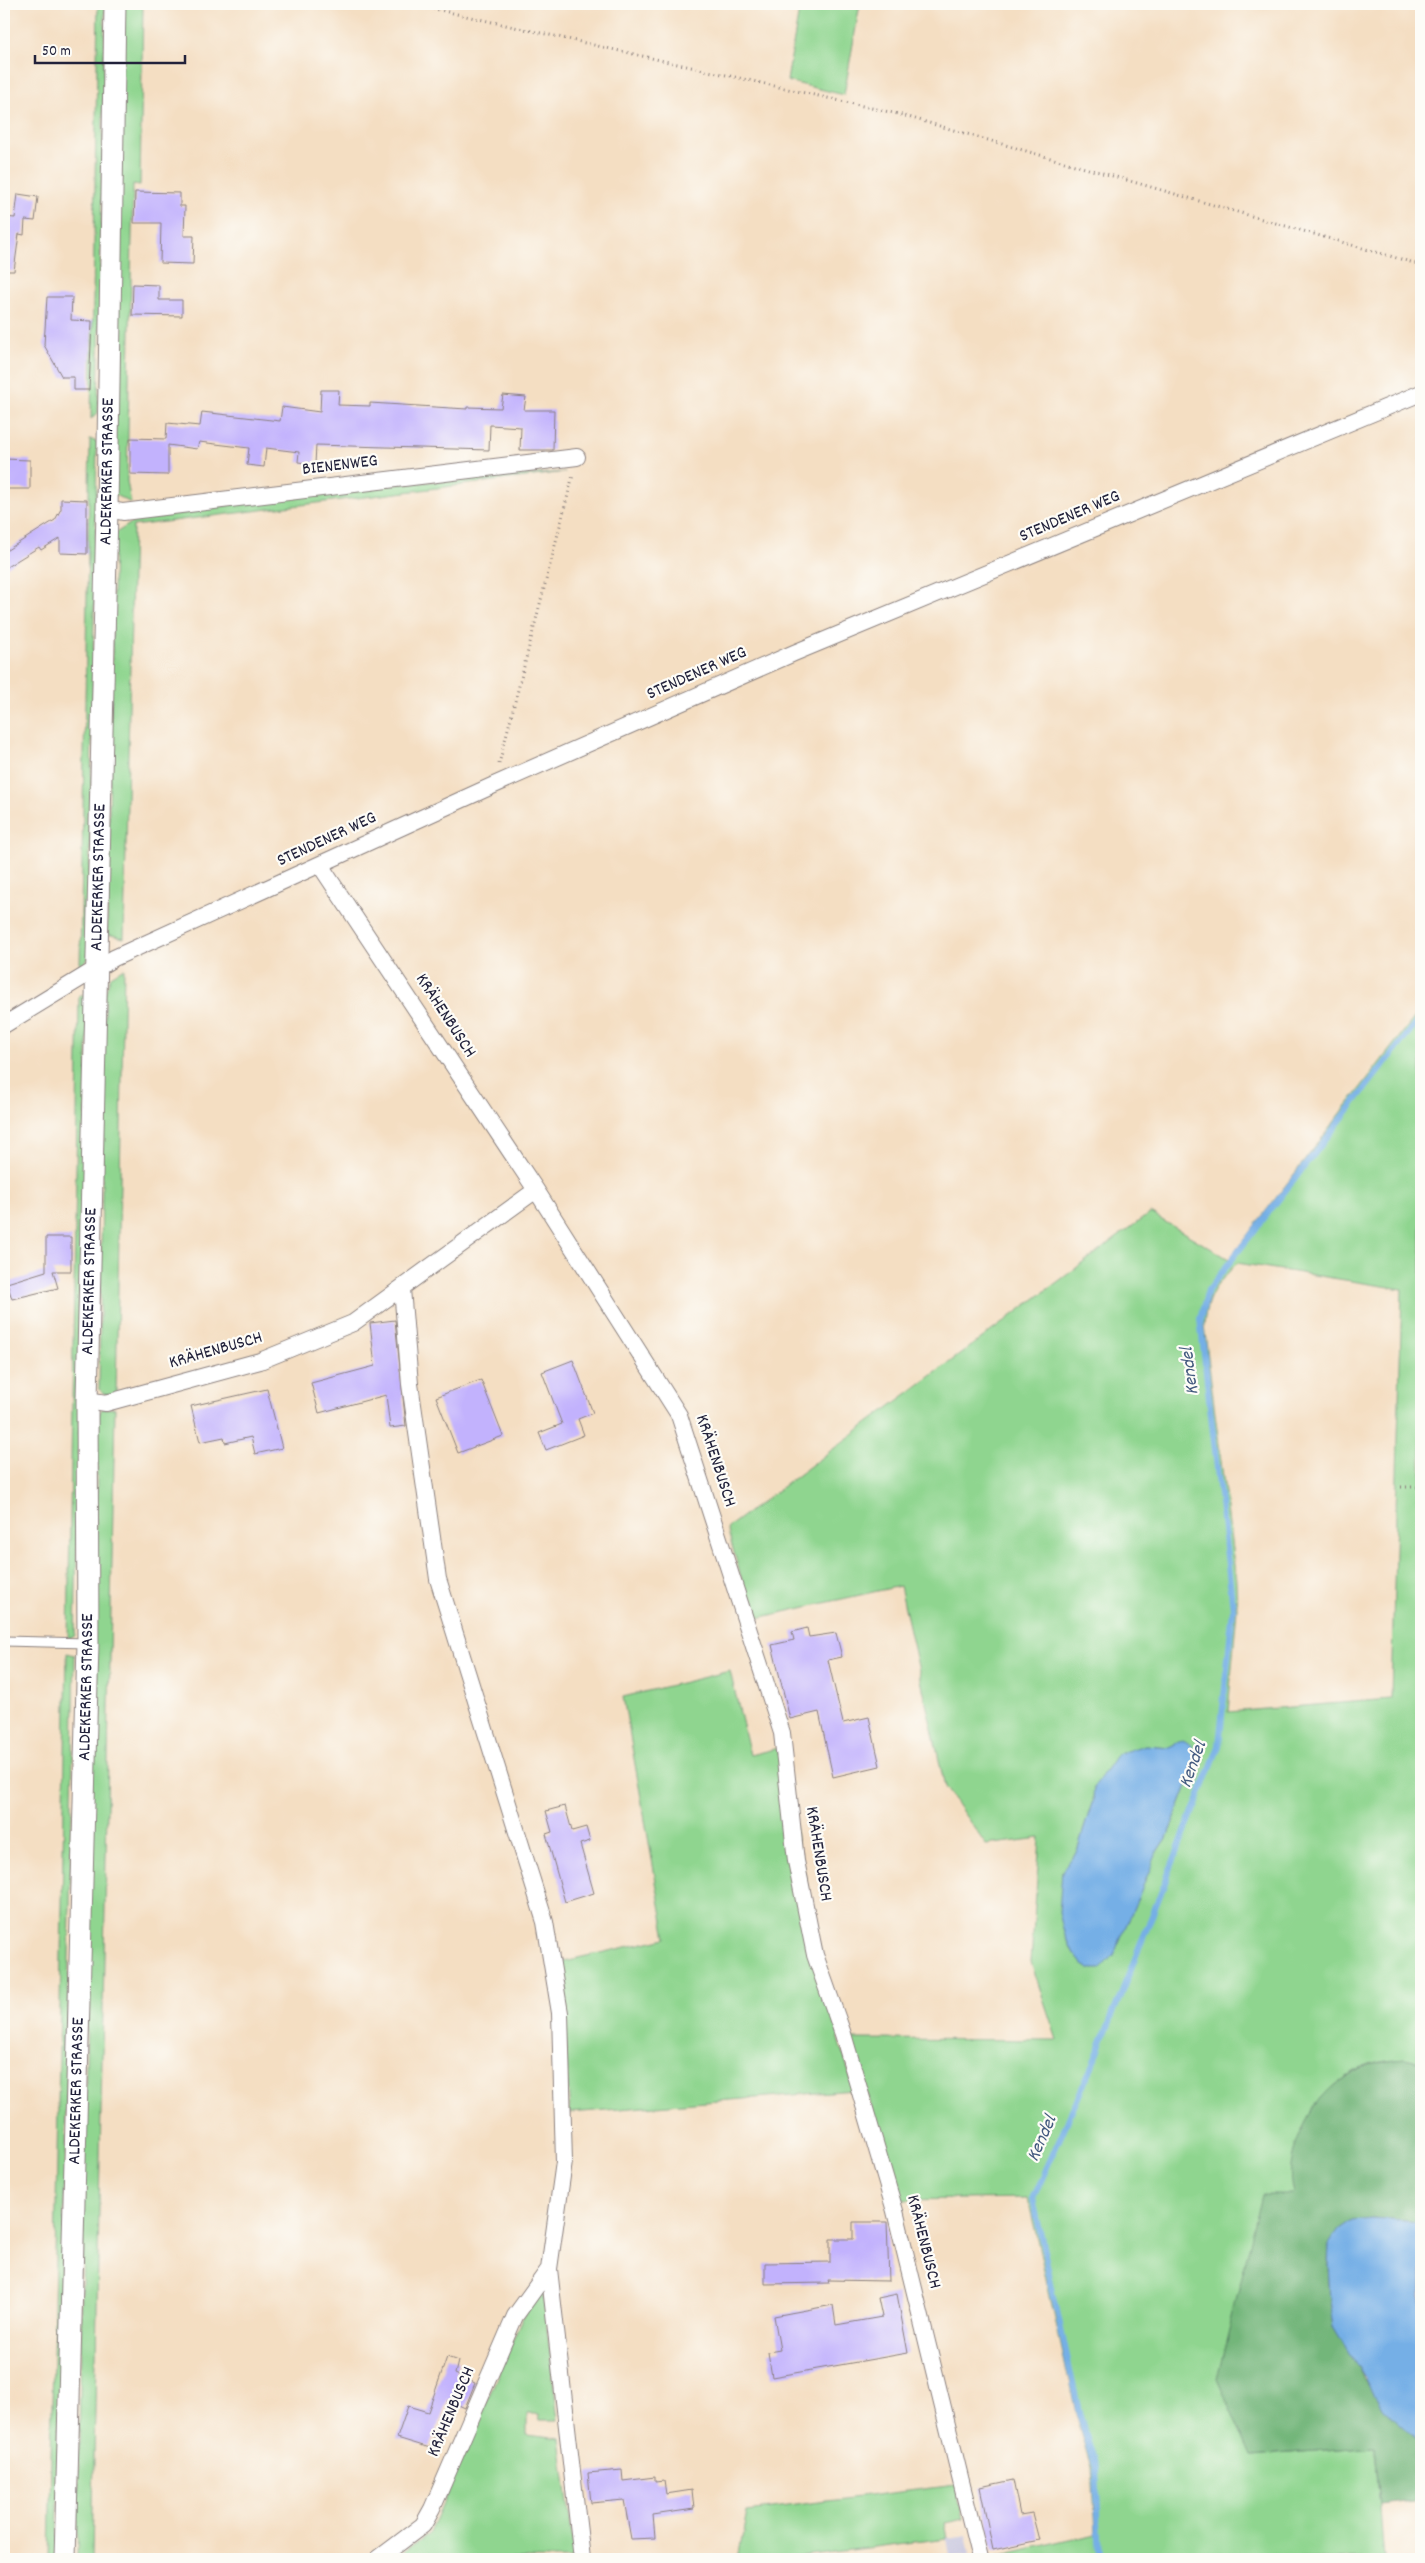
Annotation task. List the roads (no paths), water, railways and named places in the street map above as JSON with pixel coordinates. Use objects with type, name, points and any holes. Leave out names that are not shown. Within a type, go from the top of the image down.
[{"type":"street","name":"ALDEKERKER STRASSE","points":[[65,2559],[88,1643],[87,1400],[107,508],[114,4]]},
{"type":"street","name":"STENDENER WEG","points":[[4,1024],[96,968],[494,785],[794,653],[1421,393]]},
{"type":"street","name":"BIENENWEG","points":[[107,508],[123,512],[577,457]]},
{"type":"street","name":"KRÄHENBUSCH","points":[[320,864],[536,1190],[679,1415],[782,1733],[796,1861],[815,1955],[843,2034],[895,2210],[980,2559]]},
{"type":"street","name":"KRÄHENBUSCH","points":[[87,1400],[106,1403],[260,1361],[354,1323],[536,1190]]},
{"type":"street","name":"KRÄHENBUSCH","points":[[402,1289],[410,1384],[438,1578],[545,1922],[560,2013],[564,2162],[549,2268],[582,2559]]},
{"type":"street","name":"KRÄHENBUSCH","points":[[378,2559],[423,2525],[432,2509],[515,2316],[549,2268]]},
{"type":"lane","points":[[4,1641],[88,1643]]},
{"type":"water","points":[[1183,1740],[1193,1748],[1196,1762],[1167,1838],[1157,1853],[1114,1954],[1101,1968],[1089,1968],[1083,1965],[1073,1952],[1064,1932],[1059,1913],[1062,1871],[1077,1851],[1093,1800],[1094,1787],[1117,1754],[1145,1745],[1169,1747]]},
{"type":"water","points":[[1371,2219],[1421,2222],[1421,2443],[1383,2409],[1334,2327],[1330,2301],[1329,2244],[1339,2230],[1352,2221]]},
{"type":"waterway","name":"Kendel","points":[[1100,2559],[1096,2467],[1079,2413],[1033,2199],[1098,2052],[1219,1746],[1233,1609],[1200,1319],[1208,1290],[1421,1017]]}]
